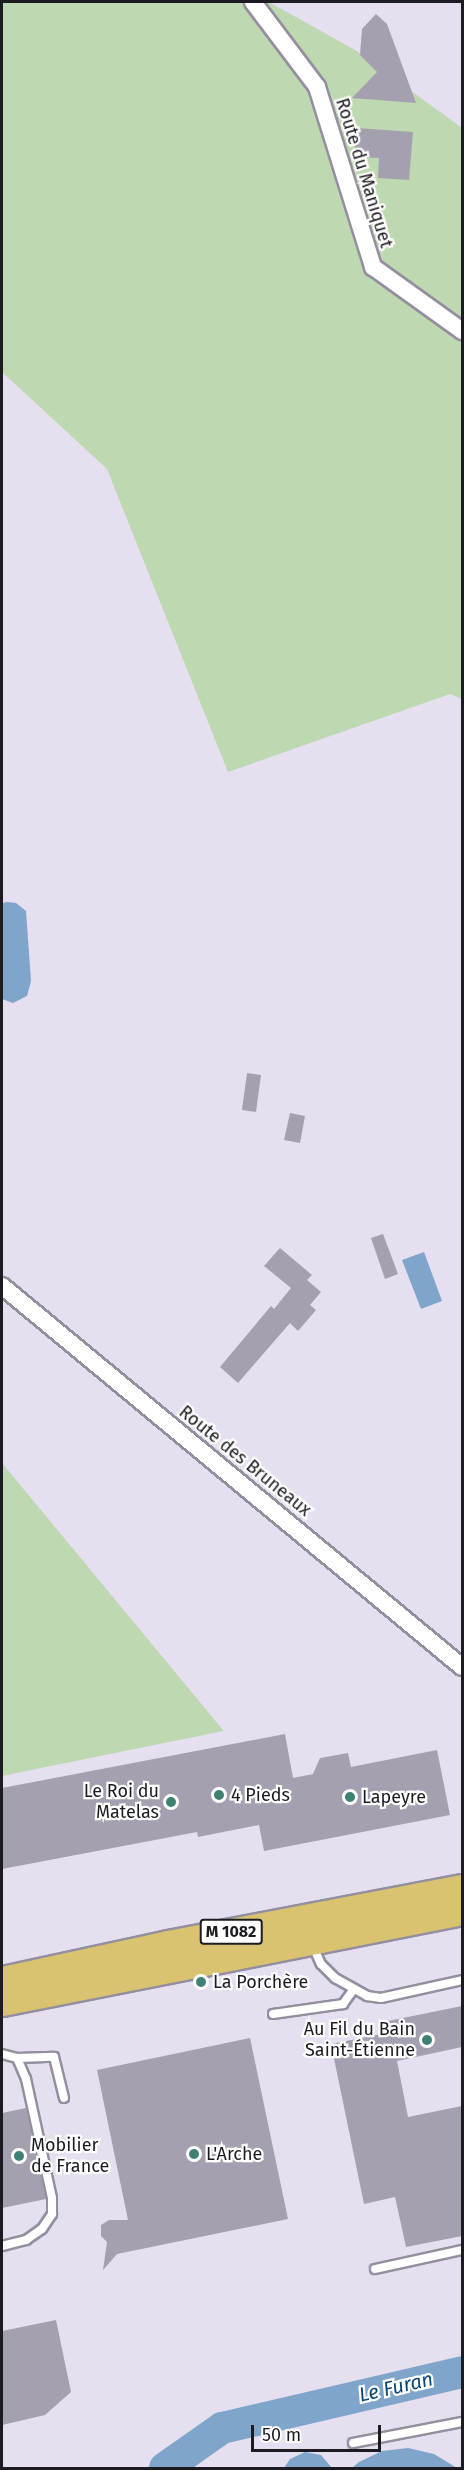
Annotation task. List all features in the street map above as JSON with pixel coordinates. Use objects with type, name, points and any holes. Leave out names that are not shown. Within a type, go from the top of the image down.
[{"type":"main road","name":"M 1082","points":[[2,1980],[168,1944],[462,1888]]},
{"type":"main road","name":"M 1082","points":[[2,2002],[462,1911]]},
{"type":"street","name":"Route du Maniquet","points":[[253,2],[316,87],[373,267],[462,331]]},
{"type":"street","name":"Route des Bruneaux","points":[[2,1287],[462,1667]]},
{"type":"lane","points":[[311,1941],[321,1964],[335,1978],[352,1990],[381,1998],[462,1980]]},
{"type":"lane","points":[[273,2014],[344,2004],[352,1990]]},
{"type":"lane","points":[[2,2054],[17,2058],[54,2057],[64,2098]]},
{"type":"lane","points":[[2,2246],[26,2240],[42,2229],[52,2214],[52,2198],[26,2079],[17,2058]]},
{"type":"lane","points":[[375,2269],[462,2250]]},
{"type":"lane","points":[[353,2443],[462,2422]]},
{"type":"green space","points":[[2,2],[269,2],[355,50],[462,128],[462,699],[450,694],[228,772],[107,469],[2,372]]},
{"type":"green space","points":[[2,1463],[223,1730],[223,1731],[2,1776]]},
{"type":"water","points":[[2,903],[16,903],[26,911],[31,981],[27,996],[13,1003],[2,999]]},
{"type":"water","points":[[424,1252],[442,1301],[421,1309],[402,1260]]},
{"type":"water","points":[[408,2448],[434,2454],[457,2468],[352,2468],[382,2451]]},
{"type":"water","points":[[305,2452],[321,2455],[332,2468],[284,2468],[290,2459]]},
{"type":"building","points":[[376,14],[387,24],[416,103],[352,98],[377,72],[360,55],[362,29]]},
{"type":"building","points":[[357,128],[413,132],[409,180],[378,178],[379,158],[354,157]]},
{"type":"building","points":[[247,1073],[261,1075],[256,1112],[242,1110]]},
{"type":"building","points":[[290,1113],[305,1116],[300,1143],[284,1140]]},
{"type":"building","points":[[383,1234],[398,1274],[385,1279],[371,1238]]},
{"type":"building","points":[[280,1248],[312,1275],[307,1280],[321,1292],[310,1305],[316,1310],[298,1331],[290,1323],[238,1383],[220,1367],[271,1306],[274,1309],[291,1288],[264,1266]]},
{"type":"building","points":[[285,1734],[293,1778],[313,1774],[320,1758],[348,1753],[351,1767],[437,1750],[450,1815],[264,1851],[259,1825],[198,1837],[197,1832],[2,1869],[2,1788]]},
{"type":"building","points":[[462,2006],[462,2047],[397,2061],[408,2117],[462,2106],[462,2236],[406,2247],[395,2197],[364,2204],[331,2044],[391,2032],[388,2021]]},
{"type":"building","name":"L'Arche","points":[[250,2038],[288,2219],[117,2254],[103,2270],[107,2242],[101,2236],[101,2225],[109,2220],[128,2220],[97,2070]]},
{"type":"building","name":"Mobilier de France","points":[[26,2108],[46,2199],[2,2208],[2,2113]]},
{"type":"building","points":[[56,2320],[71,2392],[45,2415],[2,2425],[2,2331]]},
{"type":"waterway","name":"Le Furan","points":[[165,2468],[222,2428],[462,2372]]},
{"type":"place","name":"4 Pieds","points":[[219,1795]]},
{"type":"place","name":"Lapeyre","points":[[350,1797]]},
{"type":"place","name":"Le Roi du Matelas","points":[[171,1802]]},
{"type":"place","name":"La Porchère","points":[[201,1982]]},
{"type":"place","name":"Au Fil du Bain Saint-Étienne","points":[[427,2040]]},
{"type":"place","name":"L'Arche","points":[[194,2154]]},
{"type":"place","name":"Mobilier de France","points":[[19,2156]]}]
